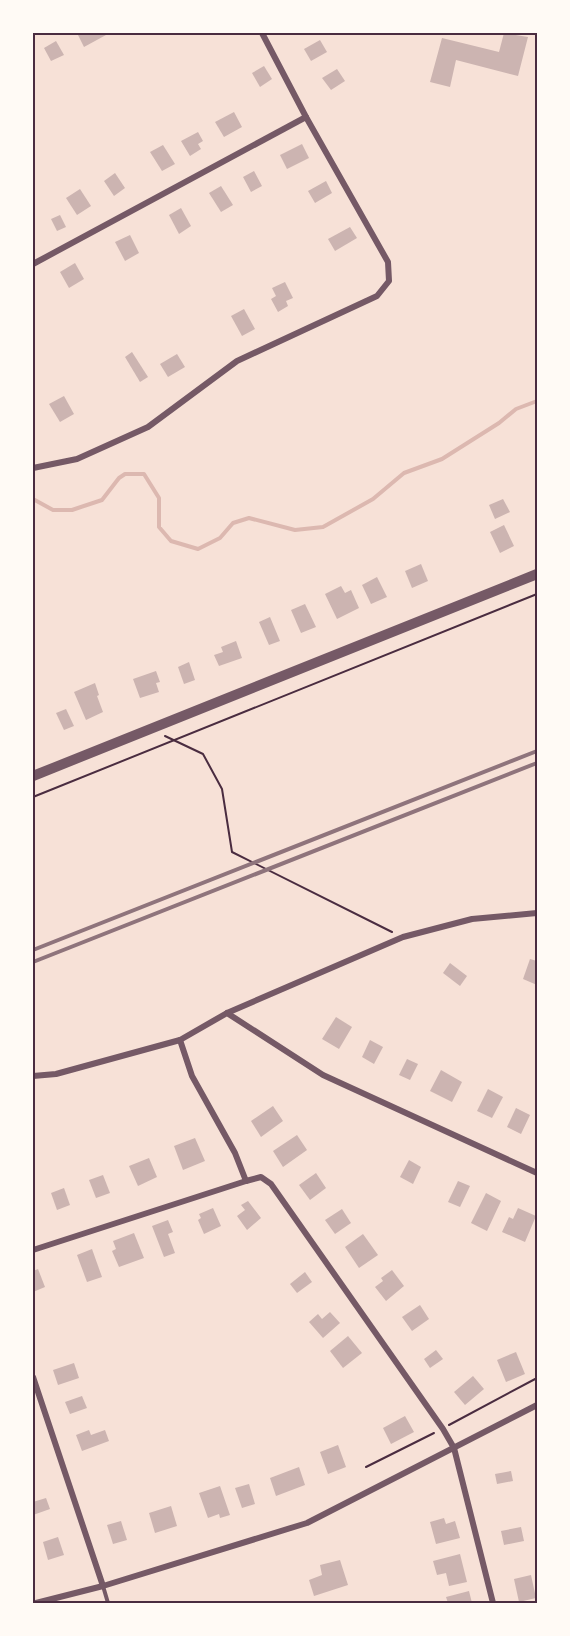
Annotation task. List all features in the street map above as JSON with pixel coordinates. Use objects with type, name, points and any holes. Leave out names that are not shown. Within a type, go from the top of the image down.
[{"type":"street","points":[[33,468],[77,459],[148,427],[237,361],[377,296],[389,281],[388,262],[306,117],[262,33]]},
{"type":"street","points":[[33,264],[306,117]]},
{"type":"street","points":[[33,458],[40,465]]},
{"type":"street","points":[[33,776],[537,574]]},
{"type":"street","points":[[33,1076],[56,1074],[180,1040],[227,1013],[403,937],[472,920],[537,913]]},
{"type":"street","points":[[227,1013],[323,1075],[537,1173]]},
{"type":"street","points":[[180,1040],[192,1076],[235,1153],[246,1181]]},
{"type":"street","points":[[33,1250],[246,1181],[261,1177],[271,1184],[454,1448],[493,1603]]},
{"type":"street","points":[[33,1377],[103,1586]]},
{"type":"street","points":[[36,1603],[103,1586],[307,1523],[537,1406]]},
{"type":"lane","points":[[103,1586],[108,1603]]},
{"type":"path","points":[[33,797],[537,594]]},
{"type":"path","points":[[149,729],[203,754],[222,789],[232,852],[403,937]]},
{"type":"building","points":[[77,33],[105,33],[106,35],[84,47]]},
{"type":"building","points":[[504,33],[528,37],[518,76],[456,60],[450,87],[430,82],[442,38],[499,52]]},
{"type":"building","points":[[320,40],[327,52],[311,61],[304,49]]},
{"type":"building","points":[[56,41],[64,55],[51,61],[44,48]]},
{"type":"building","points":[[264,66],[272,79],[260,87],[252,73]]},
{"type":"building","points":[[337,69],[345,81],[331,90],[322,78]]},
{"type":"building","points":[[234,112],[242,127],[224,137],[215,122]]},
{"type":"building","points":[[198,132],[203,141],[198,144],[201,149],[190,156],[181,141]]},
{"type":"building","points":[[302,144],[309,158],[287,169],[280,155]]},
{"type":"building","points":[[163,145],[175,164],[162,171],[150,152]]},
{"type":"building","points":[[254,171],[262,186],[251,192],[243,177]]},
{"type":"building","points":[[115,173],[125,188],[114,196],[104,181]]},
{"type":"building","points":[[326,181],[332,193],[315,203],[308,191]]},
{"type":"building","points":[[221,186],[233,205],[221,212],[209,193]]},
{"type":"building","points":[[80,189],[91,206],[77,215],[66,198]]},
{"type":"building","points":[[181,208],[191,226],[179,234],[169,215]]},
{"type":"building","points":[[60,215],[66,227],[57,231],[51,219]]},
{"type":"building","points":[[350,227],[357,238],[335,251],[328,239]]},
{"type":"building","points":[[130,235],[139,253],[125,261],[115,242]]},
{"type":"building","points":[[75,263],[84,279],[69,288],[60,272]]},
{"type":"building","points":[[285,282],[293,298],[286,301],[288,306],[278,312],[271,299],[276,296],[272,288]]},
{"type":"building","points":[[244,309],[255,329],[242,336],[231,316]]},
{"type":"building","points":[[132,352],[148,377],[140,382],[125,357]]},
{"type":"building","points":[[177,354],[185,367],[168,377],[160,364]]},
{"type":"building","points":[[64,396],[74,414],[60,422],[49,404]]},
{"type":"building","points":[[503,499],[510,512],[495,519],[489,505]]},
{"type":"building","points":[[504,525],[514,546],[500,553],[490,532]]},
{"type":"building","points":[[421,564],[428,581],[412,588],[405,571]]},
{"type":"building","points":[[377,577],[387,597],[371,604],[362,585]]},
{"type":"building","points":[[341,586],[345,593],[351,590],[359,608],[337,619],[325,594]]},
{"type":"building","points":[[305,604],[316,627],[301,633],[291,610]]},
{"type":"building","points":[[270,617],[280,641],[269,645],[259,622]]},
{"type":"building","points":[[236,641],[242,658],[219,666],[214,655],[223,652],[221,647]]},
{"type":"building","points":[[189,662],[195,680],[184,684],[178,667]]},
{"type":"building","points":[[156,671],[160,682],[156,683],[159,692],[140,698],[133,679]]},
{"type":"building","points":[[95,683],[103,712],[86,720],[74,692]]},
{"type":"building","points":[[66,709],[74,726],[64,730],[56,713]]},
{"type":"building","points":[[530,959],[537,961],[537,985],[523,979]]},
{"type":"building","points":[[450,963],[467,976],[460,986],[443,973]]},
{"type":"building","points":[[336,1017],[352,1027],[339,1049],[322,1039]]},
{"type":"building","points":[[370,1040],[383,1047],[374,1064],[362,1057]]},
{"type":"building","points":[[407,1059],[418,1064],[410,1080],[399,1075]]},
{"type":"building","points":[[441,1070],[462,1082],[452,1102],[430,1091]]},
{"type":"building","points":[[488,1089],[503,1097],[492,1118],[477,1111]]},
{"type":"building","points":[[273,1106],[283,1121],[261,1137],[251,1121]]},
{"type":"building","points":[[516,1108],[530,1115],[521,1134],[507,1127]]},
{"type":"building","points":[[297,1135],[307,1150],[283,1167],[273,1151]]},
{"type":"building","points":[[195,1138],[205,1161],[183,1170],[174,1146]]},
{"type":"building","points":[[149,1158],[157,1177],[138,1186],[129,1166]]},
{"type":"building","points":[[409,1160],[421,1167],[413,1184],[400,1177]]},
{"type":"building","points":[[316,1173],[326,1188],[310,1200],[299,1185]]},
{"type":"building","points":[[103,1175],[110,1193],[96,1198],[89,1180]]},
{"type":"building","points":[[458,1181],[470,1186],[460,1207],[448,1202]]},
{"type":"building","points":[[64,1188],[70,1205],[57,1210],[51,1193]]},
{"type":"building","points":[[486,1193],[501,1201],[487,1231],[471,1223]]},
{"type":"building","points":[[248,1201],[261,1218],[247,1230],[237,1216],[245,1210],[241,1205]]},
{"type":"building","points":[[213,1208],[221,1226],[204,1234],[198,1220],[201,1218],[199,1214]]},
{"type":"building","points":[[518,1208],[536,1216],[525,1242],[502,1232],[509,1217],[513,1219]]},
{"type":"building","points":[[342,1209],[351,1223],[335,1234],[325,1220]]},
{"type":"building","points":[[168,1220],[173,1232],[168,1234],[175,1253],[164,1257],[152,1226]]},
{"type":"building","points":[[134,1233],[144,1258],[119,1267],[112,1251],[116,1249],[113,1241]]},
{"type":"building","points":[[363,1234],[378,1255],[359,1268],[345,1247]]},
{"type":"building","points":[[92,1249],[102,1277],[87,1282],[77,1255]]},
{"type":"building","points":[[38,1269],[45,1287],[33,1292],[33,1271]]},
{"type":"building","points":[[392,1270],[404,1286],[386,1301],[375,1287],[383,1281],[381,1278]]},
{"type":"building","points":[[305,1272],[312,1282],[297,1293],[290,1284]]},
{"type":"building","points":[[420,1305],[429,1319],[412,1331],[402,1317]]},
{"type":"building","points":[[330,1312],[340,1323],[323,1338],[309,1322],[318,1314],[322,1319]]},
{"type":"building","points":[[348,1336],[362,1353],[343,1368],[330,1351]]},
{"type":"building","points":[[436,1350],[443,1359],[430,1368],[424,1359]]},
{"type":"building","points":[[516,1352],[525,1374],[506,1382],[497,1360]]},
{"type":"building","points":[[74,1363],[79,1378],[58,1385],[53,1370]]},
{"type":"building","points":[[473,1376],[484,1389],[465,1405],[454,1392]]},
{"type":"building","points":[[82,1396],[87,1408],[70,1414],[65,1402]]},
{"type":"building","points":[[405,1416],[414,1432],[391,1444],[383,1428]]},
{"type":"building","points":[[89,1430],[91,1435],[105,1430],[109,1441],[82,1451],[76,1435]]},
{"type":"building","points":[[338,1445],[346,1467],[328,1474],[320,1452]]},
{"type":"building","points":[[299,1467],[305,1485],[276,1496],[270,1478]]},
{"type":"building","points":[[511,1471],[513,1481],[497,1484],[495,1474]]},
{"type":"building","points":[[249,1484],[255,1504],[242,1508],[235,1488]]},
{"type":"building","points":[[220,1486],[230,1515],[220,1518],[219,1514],[208,1518],[199,1493]]},
{"type":"building","points":[[46,1498],[50,1509],[33,1515],[33,1502]]},
{"type":"building","points":[[171,1506],[177,1526],[155,1533],[149,1513]]},
{"type":"building","points":[[444,1518],[446,1524],[455,1521],[460,1538],[436,1544],[430,1522]]},
{"type":"building","points":[[121,1521],[127,1540],[113,1544],[107,1525]]},
{"type":"building","points":[[521,1527],[524,1541],[504,1545],[501,1531]]},
{"type":"building","points":[[58,1537],[64,1555],[48,1560],[43,1542]]},
{"type":"building","points":[[460,1554],[467,1582],[449,1586],[446,1573],[437,1575],[433,1561]]},
{"type":"building","points":[[340,1560],[348,1585],[314,1596],[309,1580],[322,1575],[320,1565]]},
{"type":"building","points":[[531,1575],[536,1598],[519,1602],[514,1579]]},
{"type":"building","points":[[469,1591],[472,1603],[448,1603],[446,1597]]},
{"type":"waterway","points":[[33,499],[53,510],[72,510],[102,500],[119,478],[125,474],[144,474],[159,498],[159,527],[171,541],[198,549],[220,538],[233,523],[249,518],[295,530],[323,527],[373,499],[404,473],[442,459],[499,423],[516,409],[537,401]]},
{"type":"railway","points":[[33,950],[537,751]]},
{"type":"railway","points":[[33,962],[537,763]]}]
